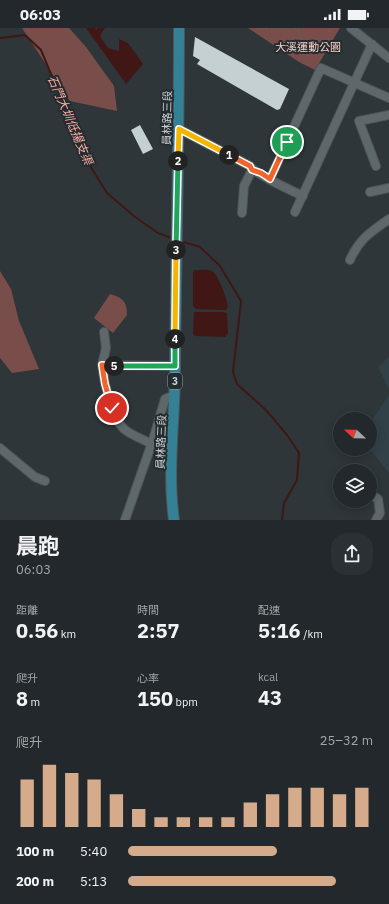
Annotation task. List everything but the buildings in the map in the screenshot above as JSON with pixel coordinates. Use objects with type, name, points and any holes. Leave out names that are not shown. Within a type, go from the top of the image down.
[{"type":"main road","name":"員林路三段","points":[[174,520],[172,505],[172,468],[175,395],[179,28]]},
{"type":"street","points":[[351,28],[389,58]]},
{"type":"street","points":[[295,212],[372,44]]},
{"type":"street","points":[[270,179],[321,68],[389,98]]},
{"type":"street","points":[[376,166],[360,121],[389,115]]},
{"type":"street","points":[[179,129],[250,166],[252,170],[261,173],[303,196]]},
{"type":"street","points":[[242,213],[244,186],[252,170]]},
{"type":"street","points":[[370,192],[389,188]]},
{"type":"street","points":[[350,260],[356,248],[368,234],[389,219]]},
{"type":"street","points":[[104,332],[106,348],[102,365],[105,384],[118,420],[124,430],[152,444]]},
{"type":"street","points":[[102,365],[175,366]]},
{"type":"street","points":[[125,520],[152,444],[165,399],[175,395]]},
{"type":"street","points":[[0,448],[35,477],[45,481]]},
{"type":"street","points":[[376,520],[380,513],[377,498]]},
{"type":"path","points":[[258,28],[269,28]]},
{"type":"path","points":[[279,28],[287,28]]},
{"type":"path","points":[[295,28],[298,29],[300,37],[298,52],[306,56],[318,53],[326,44],[329,38],[329,28]]},
{"type":"shaded area","points":[[86,28],[95,28],[96,30],[98,28],[105,28],[100,36],[108,48],[119,51],[119,39],[128,43],[143,64],[126,84]]},
{"type":"shaded area","points":[[195,270],[208,270],[215,274],[226,297],[228,306],[226,310],[196,309],[193,306],[193,272]]},
{"type":"shaded area","points":[[194,312],[227,313],[228,333],[225,337],[195,336],[193,334]]},
{"type":"shaded area","points":[[389,357],[389,389],[378,367]]},
{"type":"shaded area","points":[[389,395],[389,473],[376,456],[377,456],[377,413]]},
{"type":"green space","points":[[22,28],[69,28],[86,47],[114,86],[117,111],[70,101]]},
{"type":"green space","name":"大溪運動公園","points":[[248,28],[340,28],[315,70],[299,62]]},
{"type":"green space","points":[[0,271],[11,289],[19,321],[39,369],[12,373],[0,358]]},
{"type":"green space","points":[[110,294],[121,299],[125,303],[127,310],[127,315],[113,333],[94,318]]},
{"type":"waterway","name":"石門大圳低揚支渠","points":[[0,38],[25,35],[41,50],[87,161],[107,193],[135,217],[158,233],[174,239]]},
{"type":"waterway","name":"石門大圳低揚支渠","points":[[180,241],[200,247],[220,266],[241,301],[233,372],[237,384],[266,410],[287,435],[299,453],[297,480],[284,503],[282,520]]},
{"type":"route","points":[[112,408],[105,384],[102,365],[175,366],[179,129],[250,166],[252,170],[261,173],[270,179],[287,142]]}]
